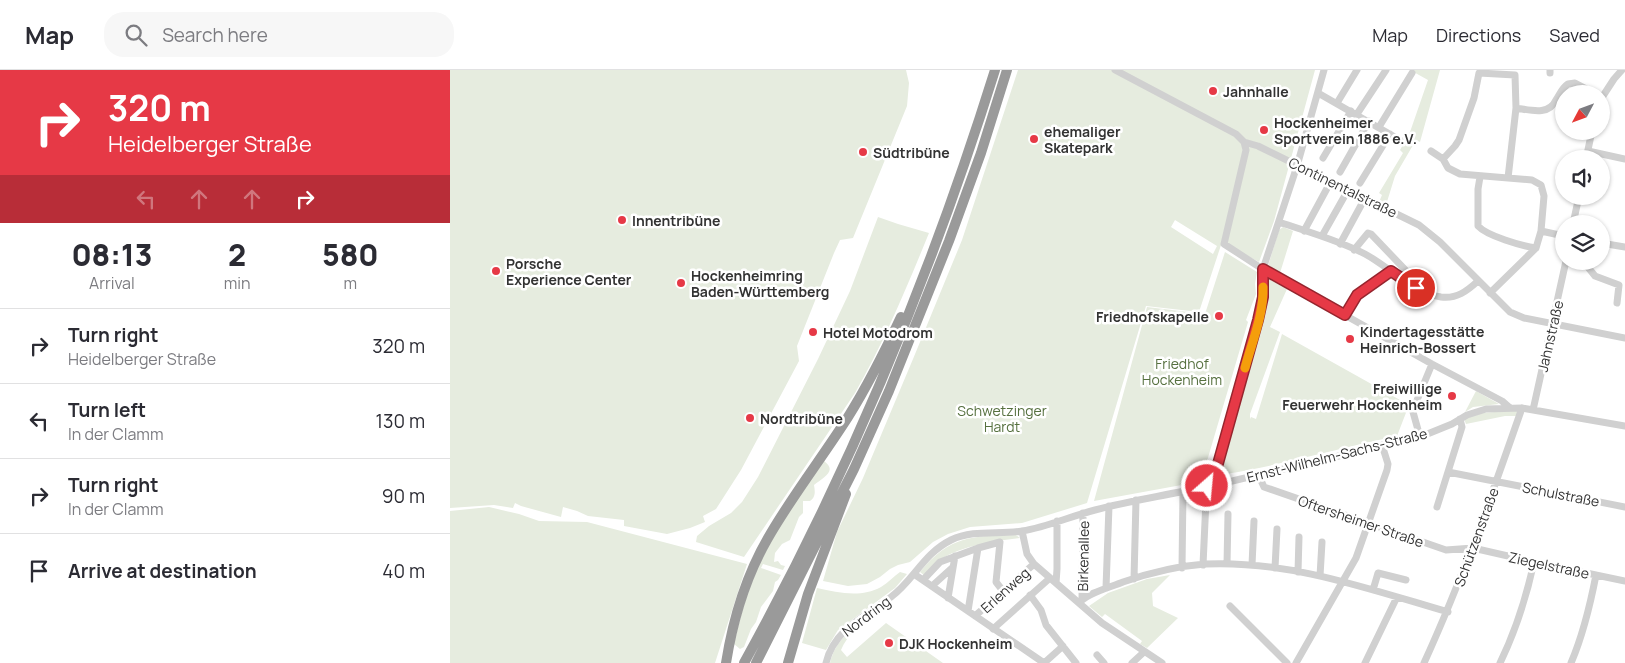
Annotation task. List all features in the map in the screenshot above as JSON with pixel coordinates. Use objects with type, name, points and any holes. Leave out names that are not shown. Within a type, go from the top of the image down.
[{"type":"highway","points":[[756,663],[894,352],[966,158],[995,70]]},
{"type":"highway","points":[[744,663],[795,577],[854,469],[941,264],[981,153],[1007,70]]},
{"type":"highway","points":[[726,663],[737,613],[755,564],[776,524],[860,397],[885,351],[912,293],[922,279]]},
{"type":"highway","points":[[788,663],[812,582],[842,507],[854,469]]},
{"type":"street","name":"Continentalstraße","points":[[1115,70],[1236,134],[1244,142],[1258,146],[1420,225],[1440,242],[1510,312],[1524,318],[1553,325],[1625,338]]},
{"type":"street","points":[[1063,646],[1044,663],[948,598],[932,586],[925,577],[914,574],[935,550],[953,539],[973,534],[1022,531],[1109,506],[1207,486],[1214,478],[1258,320],[1263,297],[1263,269],[1297,166],[1324,70]]},
{"type":"street","points":[[1337,103],[1357,70]]},
{"type":"street","points":[[1323,158],[1386,70]]},
{"type":"street","points":[[1609,85],[1622,70]]},
{"type":"street","points":[[1379,127],[1412,73]]},
{"type":"street","points":[[1443,159],[1459,140],[1474,98],[1479,73],[1515,75],[1516,108],[1508,178]]},
{"type":"street","points":[[1318,94],[1400,140]]},
{"type":"street","points":[[1516,108],[1543,111],[1549,110],[1555,103]]},
{"type":"street","points":[[1340,172],[1369,121]]},
{"type":"street","points":[[1360,182],[1390,134]]},
{"type":"street","points":[[1244,142],[1246,150],[1224,244],[1263,269],[1432,364],[1494,396],[1510,408]]},
{"type":"street","points":[[1431,152],[1443,159],[1448,168],[1460,174],[1532,180],[1540,185],[1544,196],[1541,231],[1536,248],[1490,293]]},
{"type":"street","points":[[1610,157],[1625,159]]},
{"type":"street","points":[[1480,177],[1478,189],[1478,226],[1485,232],[1521,246],[1536,248]]},
{"type":"street","points":[[1304,231],[1330,181]]},
{"type":"street","points":[[1322,236],[1348,190]]},
{"type":"street","points":[[1340,244],[1365,198]]},
{"type":"street","points":[[1279,222],[1322,236],[1364,254],[1416,288],[1436,296],[1452,297],[1466,292],[1478,281]]},
{"type":"street","points":[[1541,231],[1555,234]]},
{"type":"street","points":[[1354,250],[1368,233],[1371,234],[1413,278],[1416,288]]},
{"type":"street","points":[[1610,244],[1625,247]]},
{"type":"street","name":"Jahnstraße","points":[[1533,410],[1564,270]]},
{"type":"street","points":[[1590,270],[1595,276],[1618,285],[1617,303]]},
{"type":"street","points":[[1345,315],[1357,295],[1391,271]]},
{"type":"street","points":[[1420,437],[1413,412],[1432,364]]},
{"type":"street","name":"Ernst-Wilhelm-Sachs-Straße","points":[[1214,478],[1228,482],[1420,437],[1452,424],[1476,411],[1486,409],[1522,408],[1625,426]]},
{"type":"street","name":"Schützenstraße","points":[[1424,663],[1448,612],[1473,548],[1522,408]]},
{"type":"street","points":[[1437,507],[1462,427],[1460,419]]},
{"type":"street","points":[[1296,663],[1356,558],[1388,467],[1382,445]]},
{"type":"street","name":"Schulstraße","points":[[1448,472],[1625,507]]},
{"type":"street","name":"Oftersheimer Straße","points":[[1258,474],[1264,486],[1369,524],[1446,550],[1473,548]]},
{"type":"street","points":[[1203,564],[1206,500],[1201,497],[1204,494],[1210,493],[1207,486]]},
{"type":"street","points":[[1182,568],[1183,491]]},
{"type":"street","points":[[1134,579],[1136,500]]},
{"type":"street","name":"Birkenallee","points":[[1106,588],[1109,506]]},
{"type":"street","name":"Birkenallee","points":[[1080,601],[1083,513]]},
{"type":"street","points":[[1227,564],[1228,514]]},
{"type":"street","name":"Birkenallee","points":[[1053,580],[1057,569],[1057,521]]},
{"type":"street","points":[[1252,565],[1254,521]]},
{"type":"street","points":[[1275,568],[1277,529]]},
{"type":"street","name":"Birkenallee","points":[[1022,531],[1028,554],[1034,564],[1080,601]]},
{"type":"street","points":[[1298,572],[1300,537]]},
{"type":"street","points":[[925,577],[940,562],[1000,542],[996,582],[1003,591]]},
{"type":"street","points":[[1320,576],[1322,542]]},
{"type":"street","points":[[968,611],[978,548]]},
{"type":"street","name":"Ziegelstraße","points":[[1473,548],[1625,581]]},
{"type":"street","points":[[948,598],[955,556]]},
{"type":"street","points":[[1500,663],[1512,638],[1526,597],[1534,562]]},
{"type":"street","name":"Erlenweg","points":[[975,616],[1034,564]]},
{"type":"street","name":"Birkenallee","points":[[1080,601],[1106,588],[1134,579],[1203,564],[1227,564],[1252,565],[1320,576],[1448,612]]},
{"type":"street","points":[[932,586],[954,567]]},
{"type":"street","points":[[1373,590],[1378,573],[1406,580]]},
{"type":"street","name":"Nordring","points":[[826,663],[831,648],[842,632],[892,597],[914,574]]},
{"type":"street","points":[[1571,663],[1588,615],[1596,576]]},
{"type":"street","points":[[993,629],[1030,595],[1053,580]]},
{"type":"street","points":[[1030,595],[1041,610],[1046,625],[1076,663]]},
{"type":"street","points":[[1365,663],[1397,597]]},
{"type":"street","points":[[1080,601],[1102,622],[1162,663]]},
{"type":"street","points":[[1230,606],[1287,663]]},
{"type":"street","points":[[1132,663],[1144,652]]},
{"type":"street","points":[[1097,655],[1104,663]]},
{"type":"green space","name":"Hockenheimring Baden-Württemberg","points":[[450,70],[906,70],[909,83],[907,106],[853,238],[840,240],[834,253],[797,346],[799,361],[741,470],[716,509],[703,516],[705,522],[667,534],[624,526],[624,520],[588,516],[563,507],[561,517],[515,503],[513,508],[494,505],[450,508]]},
{"type":"green space","name":"Schwetzinger Hardt","points":[[1018,70],[1315,70],[1274,221],[1259,262],[1222,242],[1199,312],[1146,306],[1087,503],[1022,523],[970,527],[948,534],[933,542],[910,562],[890,569],[867,584],[848,586],[823,581],[837,532],[863,478],[962,240]],"holes":[[[1175,220],[1217,246],[1213,254],[1171,227]]]},
{"type":"green space","points":[[1410,70],[1440,70],[1420,142],[1416,140],[1395,176],[1386,205],[1379,202],[1382,195],[1379,193],[1403,153],[1400,150],[1410,132],[1428,80]]},
{"type":"green space","points":[[878,217],[929,233],[904,294],[866,374],[744,557],[696,542],[697,536],[709,526],[731,513],[742,502],[758,477],[850,291]]},
{"type":"green space","points":[[1283,227],[1293,231],[1280,273],[1268,266],[1279,230]]},
{"type":"green space","name":"Friedhof Hockenheim","points":[[1225,252],[1257,272],[1256,294],[1246,320],[1248,322],[1202,478],[1198,482],[1094,501],[1147,307],[1205,314]]},
{"type":"green space","points":[[1268,280],[1287,289],[1270,327],[1280,332],[1250,414],[1250,419],[1251,417],[1256,419],[1282,334],[1409,405],[1397,436],[1247,470],[1225,474],[1221,471],[1267,304],[1266,283]]},
{"type":"green space","points":[[1476,391],[1499,404],[1473,407],[1465,412]]},
{"type":"green space","points":[[1519,410],[1517,416],[1505,416],[1466,424],[1464,419],[1482,413]]},
{"type":"green space","points":[[824,461],[830,468],[828,474],[814,485],[815,494],[813,498],[810,501],[803,501],[803,513],[799,517],[790,540],[782,544],[775,553],[774,562],[778,561],[781,565],[785,566],[783,570],[763,564],[761,568],[781,575],[775,582],[773,591],[761,607],[744,647],[740,649],[734,644],[747,597],[759,566],[784,519]]},
{"type":"green space","points":[[489,507],[539,521],[587,522],[747,564],[715,663],[450,663],[450,511]]},
{"type":"green space","points":[[1016,535],[1020,538],[990,542],[959,550],[939,561],[925,576],[920,572],[931,560],[952,544],[975,537]]},
{"type":"green space","points":[[900,572],[907,574],[895,588],[838,630],[826,650],[802,643],[817,588],[842,593],[866,592],[881,587]]},
{"type":"green space","points":[[1170,575],[1152,593],[1153,606],[1178,618],[1147,648],[1140,644],[1142,641],[1105,614],[1102,617],[1089,606],[1108,593],[1147,579]]},
{"type":"green space","name":"DJK Hockenheim","points":[[869,617],[871,618],[854,632],[841,650],[847,657],[886,623],[943,663],[830,663],[832,655],[845,636]]},
{"type":"slow traffic","points":[[1245,368],[1258,320],[1263,287]]},
{"type":"place","name":"Jahnhalle","points":[[1213,91]]},
{"type":"place","name":"Hockenheimer Sportverein 1886 e.V.","points":[[1264,130]]},
{"type":"place","name":"ehemaliger Skatepark","points":[[1034,139]]},
{"type":"place","name":"Südtribüne","points":[[863,152]]},
{"type":"place","name":"Innentribüne","points":[[622,220]]},
{"type":"place","name":"Porsche Experience Center","points":[[496,271]]},
{"type":"place","name":"Hockenheimring Baden-Württemberg","points":[[681,283]]},
{"type":"place","name":"Friedhofskapelle","points":[[1219,316]]},
{"type":"place","name":"Hotel Motodrom","points":[[813,332]]},
{"type":"place","name":"Kindertagesstätte Heinrich-Bossert","points":[[1350,339]]},
{"type":"place","name":"Freiwillige Feuerwehr Hockenheim","points":[[1452,396]]},
{"type":"place","name":"Nordtribüne","points":[[750,418]]},
{"type":"place","name":"DJK Hockenheim","points":[[889,643]]},
{"type":"route","points":[[1207,486],[1214,478],[1258,320],[1263,297],[1263,269],[1345,315],[1357,295],[1391,271],[1416,288]]}]
